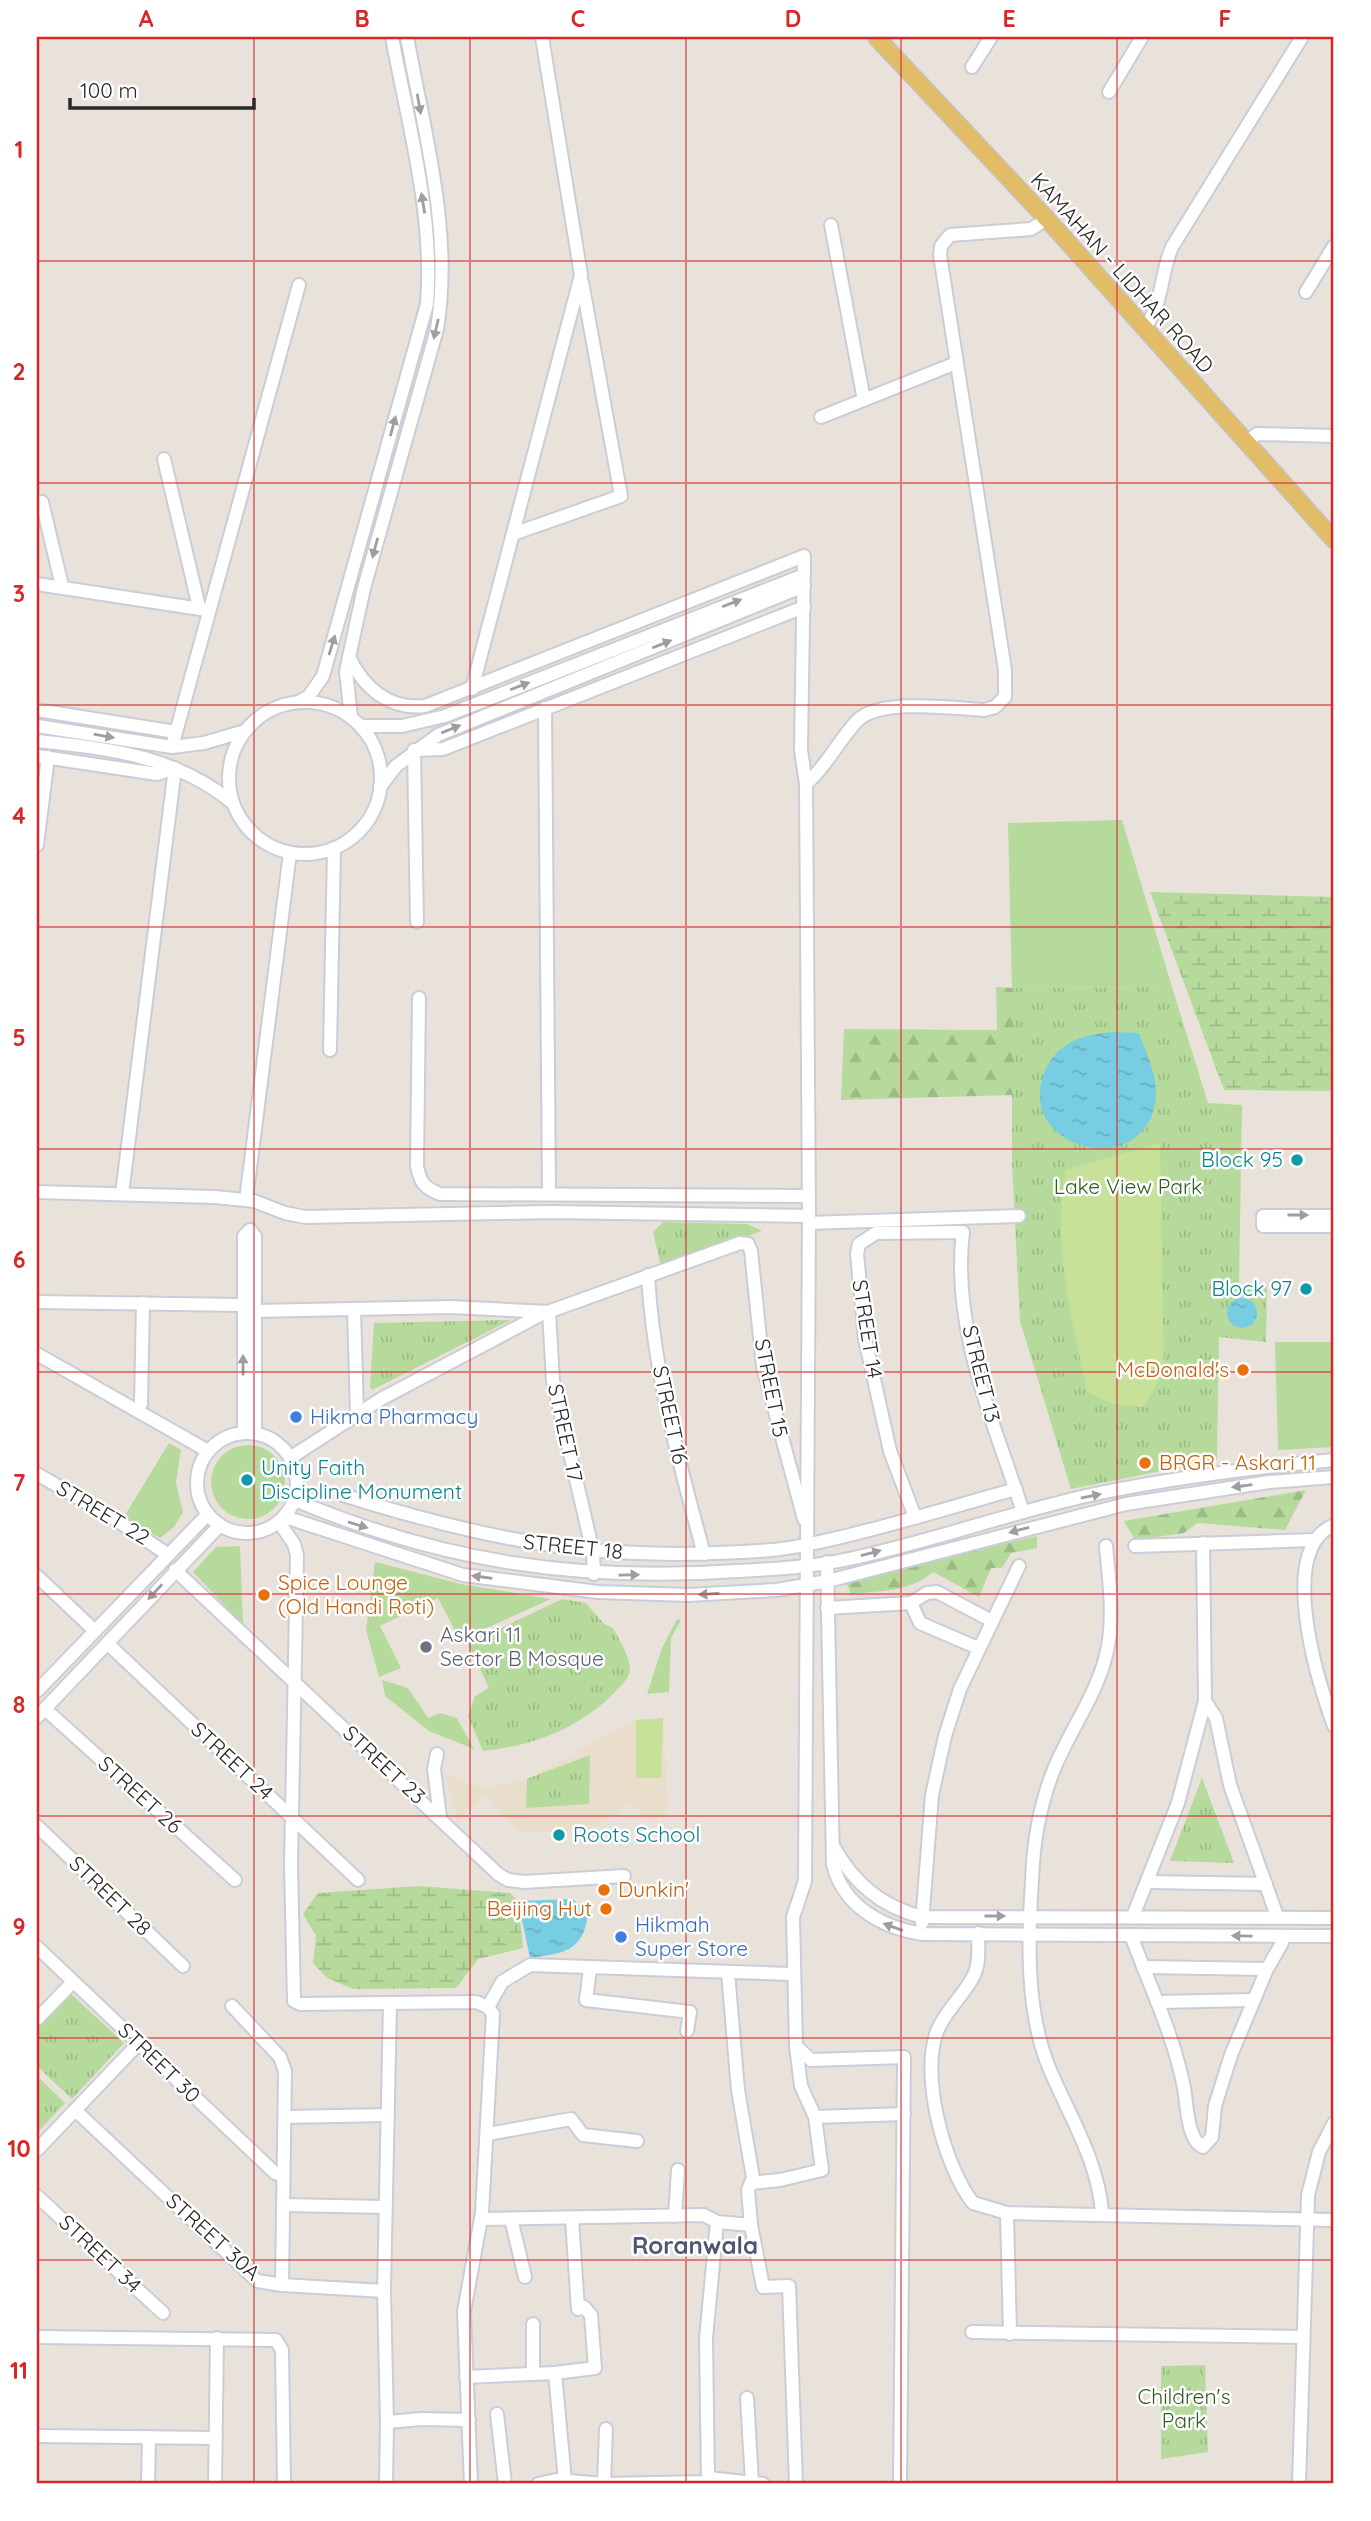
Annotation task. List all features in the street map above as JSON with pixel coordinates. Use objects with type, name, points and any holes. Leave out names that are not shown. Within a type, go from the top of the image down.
[{"type":"main road","name":"KAMAHAN - LIDHAR ROAD","points":[[876,37],[1145,326],[1334,540]]},
{"type":"street","points":[[37,726],[172,747],[204,743],[245,731],[270,711],[299,702],[309,696],[323,676],[427,304],[430,260],[425,216],[392,37]]},
{"type":"street","points":[[245,731],[232,758],[229,773],[233,803],[242,820],[255,835],[271,846],[290,853],[320,853],[334,848],[360,830],[374,810],[380,787],[380,765],[373,744],[356,721],[346,687],[349,657],[367,575],[437,329],[443,293],[440,228],[407,37]]},
{"type":"street","points":[[513,534],[621,496],[542,37]]},
{"type":"street","points":[[972,67],[991,37]]},
{"type":"street","points":[[1108,92],[1142,37]]},
{"type":"street","points":[[1145,326],[1153,316],[1163,271],[1172,247],[1302,37]]},
{"type":"street","points":[[806,784],[818,774],[857,721],[876,709],[893,707],[984,710],[995,708],[1004,697],[1005,670],[940,255],[945,240],[950,235],[1031,229],[1047,219]]},
{"type":"street","points":[[831,225],[864,400]]},
{"type":"street","points":[[1306,292],[1334,246]]},
{"type":"street","points":[[472,689],[581,275]]},
{"type":"street","points":[[172,747],[203,608],[299,285]]},
{"type":"street","points":[[821,417],[956,363]]},
{"type":"street","points":[[1247,442],[1257,434],[1334,436]]},
{"type":"street","points":[[164,458],[203,608]]},
{"type":"street","points":[[43,502],[62,586]]},
{"type":"street","points":[[349,657],[370,688],[393,703],[411,708],[435,703],[804,556],[801,750],[806,784],[808,1545],[805,1881],[793,1917],[792,1973],[801,2085],[815,2116],[822,2170],[780,2180],[751,2183]]},
{"type":"street","points":[[299,702],[317,703],[356,721],[402,726],[445,716],[804,580]]},
{"type":"street","points":[[380,787],[396,766],[414,750],[438,735],[804,580]]},
{"type":"street","points":[[37,583],[203,608]]},
{"type":"street","points":[[414,750],[443,749],[804,607]]},
{"type":"street","points":[[545,708],[549,1193]]},
{"type":"street","points":[[37,710],[176,732]]},
{"type":"street","points":[[37,741],[140,755],[176,768],[210,785],[233,803]]},
{"type":"street","points":[[414,750],[416,922]]},
{"type":"street","points":[[37,845],[42,757],[157,774],[176,768]]},
{"type":"street","points":[[122,1194],[176,768]]},
{"type":"street","points":[[330,1050],[334,848]]},
{"type":"street","points":[[246,1200],[290,853]]},
{"type":"street","points":[[419,998],[417,1166],[422,1184],[440,1194],[809,1196]]},
{"type":"street","points":[[37,1192],[246,1200],[304,1217],[551,1212],[809,1219],[1019,1216]]},
{"type":"street","points":[[1334,1216],[1263,1216],[1263,1226],[1334,1226]]},
{"type":"street","points":[[248,1308],[255,1236],[250,1230],[244,1236],[248,1308],[249,1433]]},
{"type":"street","name":"STREET 13","points":[[963,1232],[962,1284],[972,1347],[985,1401],[1023,1512]]},
{"type":"street","name":"STREET 14","points":[[915,1517],[890,1451],[865,1339],[857,1254],[859,1244],[867,1236],[876,1233],[963,1232]]},
{"type":"street","name":"STREET 15","points":[[648,1275],[740,1243],[748,1244],[751,1251],[763,1367],[785,1458],[808,1530]]},
{"type":"street","points":[[290,1458],[357,1413],[549,1312],[648,1275]]},
{"type":"street","name":"STREET 16","points":[[648,1275],[649,1310],[668,1414],[704,1554]]},
{"type":"street","points":[[37,1302],[248,1308],[452,1307],[549,1312]]},
{"type":"street","points":[[136,1410],[141,1404],[143,1303]]},
{"type":"street","points":[[354,1309],[357,1413]]},
{"type":"street","name":"STREET 17","points":[[549,1312],[553,1381],[593,1552],[594,1574]]},
{"type":"street","points":[[37,1354],[208,1451]]},
{"type":"street","points":[[249,1433],[275,1441],[290,1458],[297,1478],[295,1500],[282,1519],[266,1530],[250,1534],[234,1532],[220,1525],[208,1514],[201,1502],[198,1476],[208,1451],[224,1439],[249,1433]]},
{"type":"street","points":[[295,1500],[350,1523],[482,1560],[594,1574],[704,1573],[827,1562],[1023,1512],[1172,1480],[1251,1468],[1334,1460]]},
{"type":"street","name":"STREET 22","points":[[37,1474],[116,1519],[167,1554]]},
{"type":"street","points":[[282,1519],[463,1575],[598,1592],[688,1595],[828,1581],[1125,1504],[1269,1482],[1334,1476]]},
{"type":"street","name":"STREET 18","points":[[343,1495],[469,1532],[593,1552],[704,1554],[808,1545],[1016,1489]]},
{"type":"street","points":[[37,1691],[208,1514]]},
{"type":"street","points":[[282,1519],[297,1549],[292,1818],[294,2001],[300,2004],[477,2002],[488,2007],[493,2014],[481,2219],[464,2311],[471,2484]]},
{"type":"street","points":[[41,1713],[220,1525]]},
{"type":"street","points":[[1334,1525],[1323,1530],[1313,1540],[1305,1611],[1310,1655],[1334,1726]]},
{"type":"street","points":[[1135,1546],[1313,1540]]},
{"type":"street","points":[[1133,1916],[1178,1803],[1205,1701],[1203,1543]]},
{"type":"street","points":[[1102,2213],[1098,2182],[1087,2149],[1047,2063],[1038,2031],[1031,1933],[1033,1857],[1039,1818],[1051,1776],[1094,1692],[1108,1646],[1110,1599],[1106,1546]]},
{"type":"street","points":[[827,1562],[830,1827],[836,1878],[855,1902],[885,1925],[923,1934],[1334,1936]]},
{"type":"street","points":[[923,1934],[932,1795],[940,1759],[960,1689],[1019,1566]]},
{"type":"street","name":"STREET 23","points":[[175,1570],[508,1880],[624,1876]]},
{"type":"street","points":[[37,1576],[95,1631]]},
{"type":"street","points":[[827,1608],[911,1603],[927,1593],[937,1592],[992,1621]]},
{"type":"street","points":[[911,1603],[920,1623],[978,1648]]},
{"type":"street","name":"STREET 24","points":[[107,1643],[358,1880]]},
{"type":"street","points":[[1205,1701],[1216,1718],[1230,1785],[1277,1916]]},
{"type":"street","name":"STREET 26","points":[[41,1713],[235,1880]]},
{"type":"street","points":[[437,1754],[434,1769],[440,1817]]},
{"type":"street","name":"STREET 28","points":[[37,1826],[183,1966]]},
{"type":"street","points":[[833,1846],[853,1878],[866,1889],[898,1910],[922,1917],[1334,1918]]},
{"type":"street","points":[[1148,1882],[1266,1884]]},
{"type":"street","points":[[978,1933],[974,1974],[939,2028],[931,2050],[939,2129],[961,2188],[973,2203],[1007,2213],[1334,2220]]},
{"type":"street","points":[[1131,1935],[1184,2084],[1196,2143],[1203,2147],[1212,2137],[1215,2106],[1253,2000],[1282,1943],[1282,1936]]},
{"type":"street","name":"STREET 30","points":[[37,1947],[275,2173],[283,2176]]},
{"type":"street","points":[[488,2007],[502,1982],[530,1965],[590,1969],[792,1973]]},
{"type":"street","points":[[1143,1967],[1267,1969]]},
{"type":"street","points":[[590,1969],[586,2000],[690,2012],[687,2031]]},
{"type":"street","points":[[728,1972],[738,2090],[753,2178],[748,2190],[751,2225],[763,2287],[789,2286],[796,2484]]},
{"type":"street","points":[[37,2020],[73,1982]]},
{"type":"street","points":[[1157,2002],[1253,2000]]},
{"type":"street","points":[[386,2484],[384,2291],[390,2003]]},
{"type":"street","points":[[232,2006],[280,2057],[285,2071],[282,2285]]},
{"type":"street","points":[[37,2150],[138,2044]]},
{"type":"street","points":[[796,2046],[811,2060],[904,2057],[900,2484]]},
{"type":"street","name":"STREET 30A","points":[[75,2110],[257,2281],[384,2291]]},
{"type":"street","points":[[815,2116],[904,2114]]},
{"type":"street","points":[[285,2117],[388,2115]]},
{"type":"street","points":[[488,2134],[571,2119],[583,2135],[637,2141]]},
{"type":"street","points":[[1299,2484],[1306,2219],[1311,2177],[1334,2123]]},
{"type":"street","points":[[675,2216],[678,2170]]},
{"type":"street","name":"STREET 34","points":[[37,2196],[163,2313]]},
{"type":"street","points":[[283,2205],[386,2207]]},
{"type":"street","points":[[1007,2213],[1010,2334]]},
{"type":"street","points":[[481,2219],[704,2215],[717,2222],[751,2225]]},
{"type":"street","points":[[466,2377],[555,2373],[595,2368],[591,2315],[583,2307],[578,2309],[572,2218]]},
{"type":"street","points":[[511,2219],[525,2277]]},
{"type":"street","points":[[538,2484],[565,2481],[604,2484],[708,2482],[706,2338],[717,2222]]},
{"type":"street","points":[[533,2324],[533,2374]]},
{"type":"street","points":[[972,2332],[1303,2337]]},
{"type":"street","points":[[37,2337],[276,2340],[282,2350],[284,2484]]},
{"type":"street","points":[[215,2484],[217,2338]]},
{"type":"street","points":[[555,2373],[565,2481]]},
{"type":"street","points":[[708,2478],[757,2484],[747,2398]]},
{"type":"street","points":[[497,2414],[505,2484]]},
{"type":"street","points":[[387,2423],[422,2418],[469,2420]]},
{"type":"street","points":[[604,2484],[606,2429]]},
{"type":"street","points":[[37,2436],[216,2438]]},
{"type":"street","points":[[148,2484],[149,2437]]},
{"type":"shaded area","points":[[663,1718],[668,1810],[653,1823],[631,1803],[592,1830],[520,1833],[486,1795],[464,1814],[458,1824],[446,1775],[483,1788],[527,1779],[636,1720]]},
{"type":"green space","points":[[1122,820],[1172,987],[1012,988],[1008,823]]},
{"type":"green space","points":[[1150,892],[1334,897],[1334,1091],[1224,1090]]},
{"type":"green space","points":[[996,987],[1012,988],[1012,1095],[841,1100],[844,1029],[997,1030]]},
{"type":"green space","name":"Lake View Park","points":[[1172,987],[1208,1103],[1242,1105],[1239,1286],[1267,1287],[1266,1342],[1219,1337],[1217,1460],[1071,1489],[1020,1321],[1012,1163],[1012,988]]},
{"type":"green space","points":[[1160,1143],[1164,1372],[1143,1407],[1113,1404],[1087,1392],[1075,1335],[1062,1255],[1065,1170]]},
{"type":"green space","points":[[663,1222],[747,1224],[762,1231],[661,1266],[653,1232]]},
{"type":"green space","points":[[511,1320],[372,1390],[370,1387],[374,1323]]},
{"type":"green space","points":[[1275,1342],[1334,1342],[1334,1447],[1278,1450]]},
{"type":"green space","points":[[169,1443],[181,1450],[176,1483],[183,1512],[174,1527],[160,1538],[124,1517]]},
{"type":"green space","points":[[248,1445],[262,1448],[274,1456],[282,1468],[285,1482],[282,1496],[274,1508],[262,1516],[248,1519],[234,1516],[222,1508],[214,1496],[211,1482],[214,1468],[222,1456],[234,1448]]},
{"type":"green space","points":[[1306,1490],[1285,1530],[1197,1523],[1184,1533],[1135,1540],[1124,1521]]},
{"type":"green space","points":[[1037,1536],[1037,1548],[1011,1553],[1002,1568],[991,1568],[979,1597],[933,1572],[904,1587],[884,1591],[851,1594],[846,1582]]},
{"type":"green space","points":[[240,1546],[243,1625],[193,1572],[216,1547]]},
{"type":"green space","points":[[375,1562],[461,1584],[551,1599],[460,1640],[438,1598],[380,1626],[401,1668],[379,1677],[366,1630]]},
{"type":"green space","points":[[562,1599],[586,1603],[604,1624],[613,1628],[628,1659],[630,1669],[625,1681],[587,1716],[555,1733],[520,1745],[483,1751],[468,1716],[475,1696],[489,1688],[468,1644]]},
{"type":"green space","points":[[677,1619],[681,1620],[671,1638],[669,1692],[647,1694],[662,1648]]},
{"type":"green space","points":[[382,1680],[408,1688],[428,1718],[440,1713],[457,1718],[474,1749],[429,1731],[385,1696]]},
{"type":"green space","points":[[663,1718],[661,1778],[636,1778],[636,1720]]},
{"type":"green space","points":[[590,1755],[589,1804],[526,1808],[527,1779]]},
{"type":"green space","points":[[1202,1778],[1234,1863],[1170,1861]]},
{"type":"green space","points":[[419,1886],[510,1893],[518,1901],[523,1948],[478,1959],[456,1988],[353,1989],[327,1978],[313,1963],[316,1936],[303,1914],[318,1893]]},
{"type":"green space","points":[[69,1992],[124,2043],[72,2099],[37,2066],[37,2026]]},
{"type":"green space","points":[[37,2076],[65,2103],[37,2133]]},
{"type":"green space","name":"Children's Park","points":[[1205,2365],[1208,2452],[1161,2459],[1161,2366]]},
{"type":"water","points":[[1139,1033],[1153,1071],[1156,1094],[1149,1122],[1132,1140],[1110,1147],[1087,1146],[1065,1138],[1048,1122],[1040,1100],[1044,1073],[1049,1062],[1063,1047],[1091,1035]]},
{"type":"water","points":[[1242,1298],[1253,1302],[1257,1313],[1253,1324],[1242,1328],[1231,1324],[1227,1313],[1231,1302]]},
{"type":"water","points":[[573,1899],[588,1914],[582,1936],[562,1952],[530,1958],[518,1901]]},
{"type":"place","name":"Block 95","points":[[1297,1160]]},
{"type":"place","name":"Block 97","points":[[1306,1289]]},
{"type":"place","name":"McDonald's","points":[[1243,1370]]},
{"type":"place","name":"Hikma Pharmacy","points":[[296,1417]]},
{"type":"place","name":"BRGR - Askari 11","points":[[1145,1463]]},
{"type":"place","name":"Unity Faith Discipline Monument","points":[[247,1480]]},
{"type":"place","name":"Spice Lounge (Old Handi Roti)","points":[[264,1595]]},
{"type":"place","name":"Askari 11 Sector B Mosque","points":[[426,1647]]},
{"type":"place","name":"Roots School","points":[[559,1835]]},
{"type":"place","name":"Dunkin'","points":[[604,1890]]},
{"type":"place","name":"Beijing Hut","points":[[606,1909]]},
{"type":"place","name":"Hikmah Super Store","points":[[621,1937]]},
{"type":"district","name":"Roranwala","points":[[695,2246]]}]
